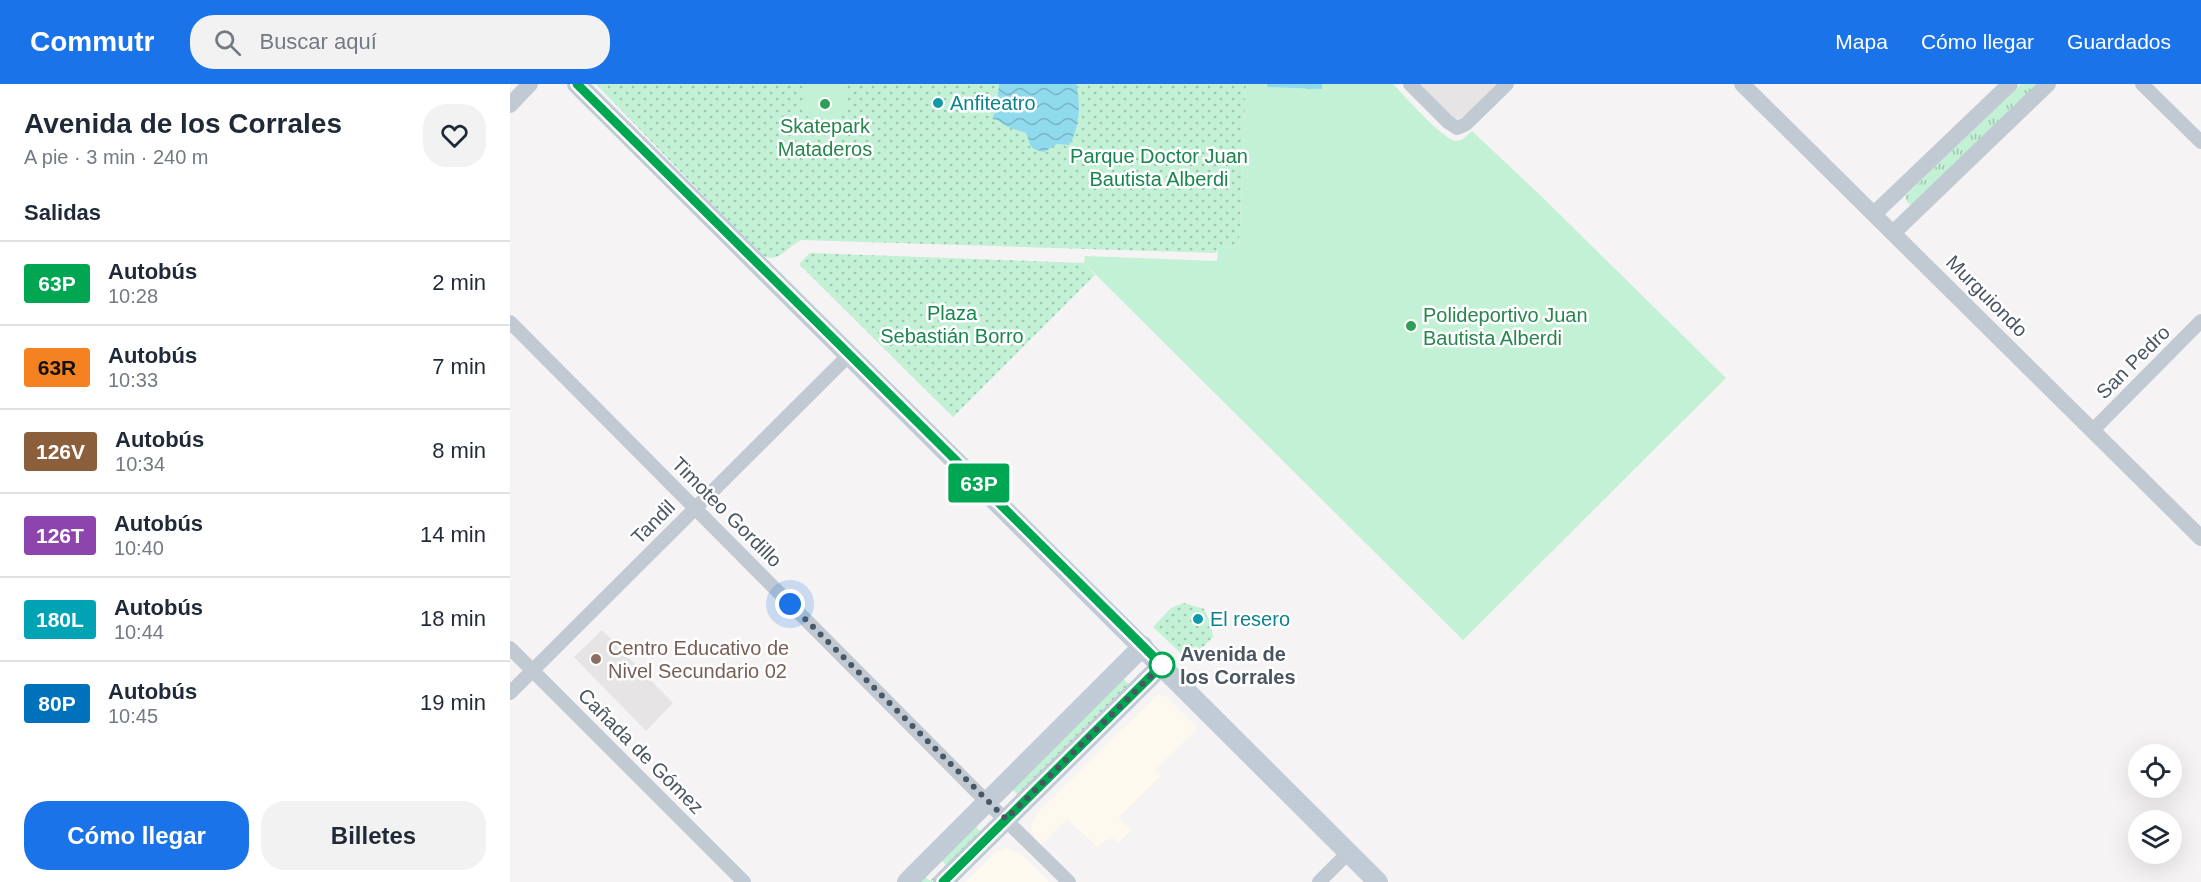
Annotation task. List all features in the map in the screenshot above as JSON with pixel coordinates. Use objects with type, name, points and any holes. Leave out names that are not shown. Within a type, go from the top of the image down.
[{"type":"main road","points":[[577,84],[1378,882]]},
{"type":"main road","points":[[907,882],[1143,646]]},
{"type":"main road","points":[[943,882],[1162,665]]},
{"type":"street","points":[[510,105],[531,84]]},
{"type":"street","points":[[1410,84],[1457,128],[1466,124],[1508,84]]},
{"type":"street","name":"Murguiondo","points":[[1743,84],[2201,538]]},
{"type":"street","points":[[1874,214],[2010,84]]},
{"type":"street","points":[[1893,233],[2048,84]]},
{"type":"street","points":[[2142,84],[2201,142]]},
{"type":"street","name":"San Pedro","points":[[2093,430],[2201,321]]},
{"type":"street","name":"Timoteo Gordillo","points":[[510,322],[1069,882]]},
{"type":"street","name":"Tandil","points":[[510,693],[850,354]]},
{"type":"street","name":"Cañada de Gómez","points":[[510,648],[744,882]]},
{"type":"street","points":[[1319,882],[1349,852]]},
{"type":"shaded area","points":[[1417,84],[1497,84],[1465,116],[1457,119],[1449,116]]},
{"type":"shaded area","points":[[602,630],[673,703],[646,731],[574,657]]},
{"type":"shaded area","points":[[1158,694],[1166,696],[1198,728],[1155,770],[1161,776],[1119,817],[1131,831],[1118,843],[1111,836],[1098,848],[1067,819],[1041,845],[1034,838],[1031,827],[1037,813]]},
{"type":"shaded area","points":[[1006,848],[1020,853],[1049,882],[965,882],[995,853]]},
{"type":"green space","name":"Parque Doctor Juan Bautista Alberdi","points":[[596,84],[1246,84],[1239,248],[1218,247],[1216,253],[801,240],[782,254],[767,258],[761,255]]},
{"type":"green space","name":"Skatepark Mataderos","points":[[809,84],[844,84],[846,103],[842,114],[833,120],[822,120],[812,116],[805,108],[803,97]]},
{"type":"green space","name":"Polideportivo Juan Bautista Alberdi","points":[[1246,84],[1393,84],[1450,139],[1461,140],[1472,131],[1726,378],[1463,640],[1084,263],[1085,256],[1217,261],[1218,247],[1239,248]]},
{"type":"green space","points":[[2021,84],[2039,84],[1911,205],[1907,202],[1905,196]]},
{"type":"green space","name":"Plaza Sebastián Borro","points":[[810,253],[1084,263],[1095,275],[953,417],[799,264]]},
{"type":"green space","points":[[1184,603],[1204,609],[1211,624],[1213,637],[1189,661],[1153,627],[1171,608]]},
{"type":"green space","points":[[1121,677],[1130,685],[1019,796],[1011,788]]},
{"type":"green space","points":[[974,825],[982,833],[932,882],[917,882],[924,876],[930,881],[946,865],[940,859]]},
{"type":"water","points":[[999,84],[1076,84],[1079,99],[1078,115],[1073,138],[1069,145],[1057,144],[1044,152],[1039,151],[1031,146],[1026,133],[992,119],[1000,101]]},
{"type":"water","points":[[1267,84],[1322,84],[1322,89],[1267,87]]},
{"type":"bus line","name":"63P","points":[[577,84],[1162,665],[943,882]]},
{"type":"place","name":"Anfiteatro","points":[[938,103]]},
{"type":"place","name":"Skatepark Mataderos","points":[[825,104]]},
{"type":"place","name":"Polideportivo Juan Bautista Alberdi","points":[[1411,326]]},
{"type":"place","name":"El resero","points":[[1198,619]]},
{"type":"place","name":"Centro Educativo de Nivel Secundario 02","points":[[596,659]]},
{"type":"place","name":"Avenida de los Corrales","points":[[1162,665]]},
{"type":"route","points":[[790,604],[1006,819],[1162,665]]}]
